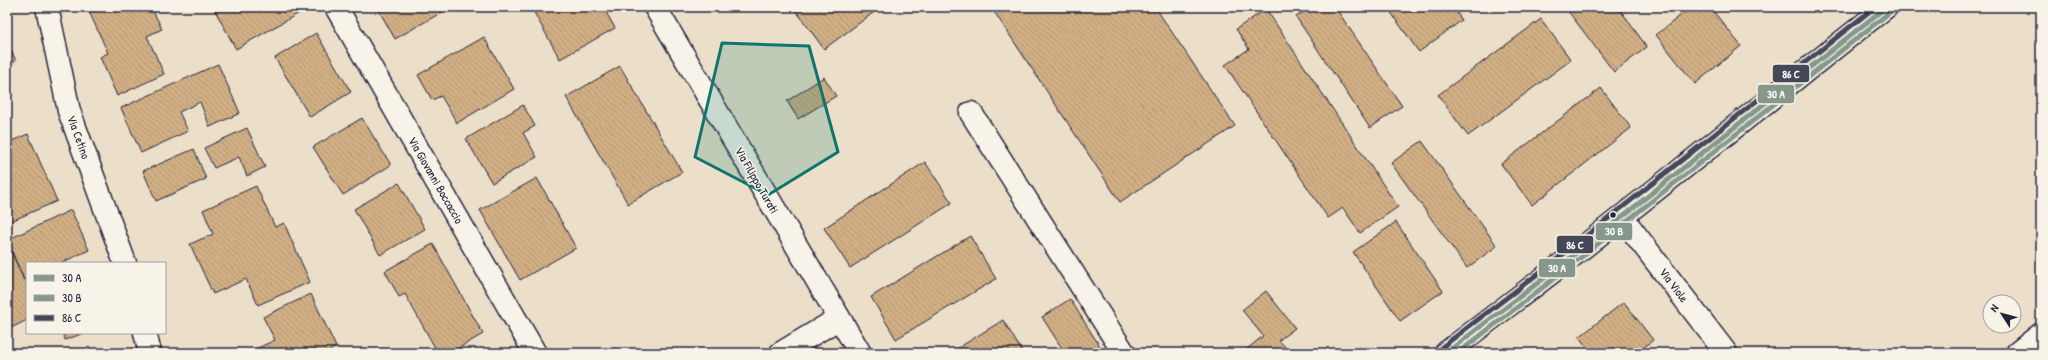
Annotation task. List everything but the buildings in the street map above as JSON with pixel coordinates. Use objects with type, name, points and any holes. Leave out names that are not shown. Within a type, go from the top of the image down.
[{"type":"street","name":"Via Cetino","points":[[46,7],[69,111],[125,262]]},
{"type":"street","name":"Via Giovanni Boccaccio","points":[[336,7],[535,353]]},
{"type":"street","name":"Via Filippo Turati","points":[[655,7],[838,319],[860,353]]},
{"type":"street","points":[[1446,353],[1622,217],[1886,7]]},
{"type":"street","points":[[971,113],[1124,353]]},
{"type":"street","name":"Via Viole","points":[[1622,217],[1726,353]]},
{"type":"street","points":[[780,353],[838,319]]},
{"type":"street","points":[[145,334],[150,353]]},
{"type":"street","points":[[2017,353],[2041,334]]},
{"type":"highlighted area","points":[[722,43],[809,46],[838,152],[768,195],[695,157]]},
{"type":"transit line","points":[[1442,347],[1552,263],[1875,7]]},
{"type":"transit line","points":[[1446,353],[1556,269],[1886,7]]},
{"type":"transit line","points":[[1458,353],[1890,12]]}]
